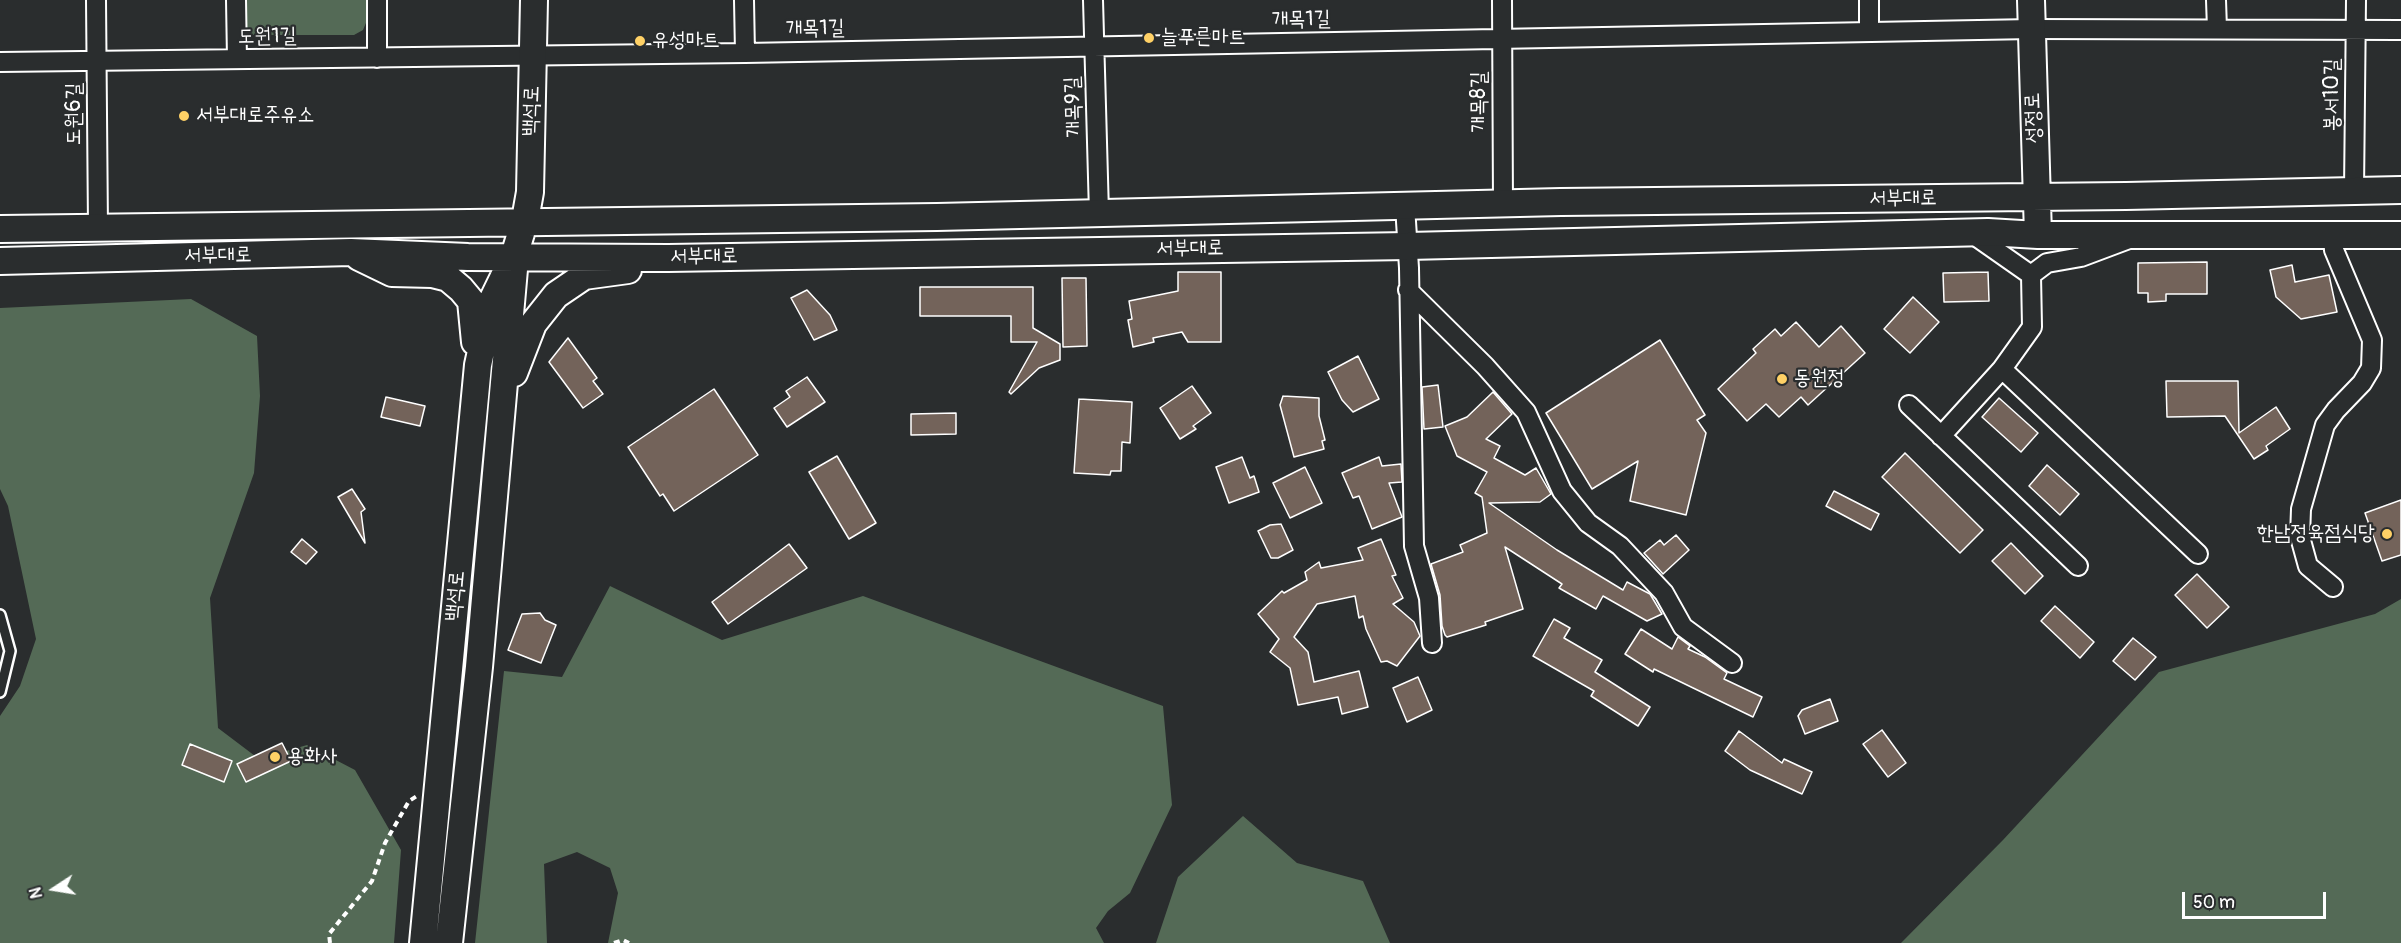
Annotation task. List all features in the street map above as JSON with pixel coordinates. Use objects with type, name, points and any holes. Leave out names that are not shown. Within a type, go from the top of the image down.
[{"type":"main road","name":"백석로","points":[[423,943],[478,365],[492,301],[514,256],[525,220],[530,192],[534,0]]},
{"type":"main road","name":"성정로","points":[[2031,0],[2038,235]]},
{"type":"main road","name":"서부대로","points":[[0,229],[525,220],[937,217],[1503,204],[2401,190]]},
{"type":"main road","name":"서부대로","points":[[0,261],[351,252],[668,258],[1408,246],[1971,232],[2139,236],[2401,235]]},
{"type":"main road","points":[[351,252],[392,273],[432,274],[448,278],[461,289],[471,301],[478,365]]},
{"type":"main road","name":"백석로","points":[[449,943],[479,667],[514,256]]},
{"type":"main road","points":[[503,403],[533,324],[556,295],[584,276],[625,270],[668,258]]},
{"type":"street","name":"도원6길","points":[[96,0],[98,227]]},
{"type":"street","points":[[236,0],[237,59]]},
{"type":"street","points":[[377,0],[377,58]]},
{"type":"street","points":[[744,0],[745,52]]},
{"type":"street","name":"개목9길","points":[[1093,0],[1099,213]]},
{"type":"street","name":"개목8길","points":[[1502,0],[1503,204]]},
{"type":"street","points":[[1869,0],[1869,32]]},
{"type":"street","points":[[2216,0],[2217,29]]},
{"type":"street","name":"봉서10길","points":[[2354,191],[2356,0]]},
{"type":"street","name":"개목1길","points":[[534,55],[2032,29],[2401,30]]},
{"type":"street","name":"도원1길","points":[[0,62],[534,55]]},
{"type":"street","points":[[1405,206],[1408,246],[1414,546],[1429,598],[1432,643]]},
{"type":"street","points":[[1971,232],[2031,275]]},
{"type":"street","points":[[2031,275],[2047,262],[2081,257],[2139,236]]},
{"type":"street","points":[[2333,237],[2334,250],[2372,340],[2371,368],[2362,383],[2325,425],[2301,509],[2300,537],[2308,566],[2333,587]]},
{"type":"street","points":[[1941,436],[2002,369],[2032,327],[2031,275]]},
{"type":"street","points":[[1408,290],[1485,366],[1526,411],[1562,491],[1588,523],[1620,546],[1664,593],[1683,627],[1732,663]]},
{"type":"street","points":[[2002,369],[2198,554]]},
{"type":"street","points":[[1909,405],[2078,566]]},
{"type":"lane","points":[[0,615],[10,651],[0,692]]},
{"type":"path","points":[[330,943],[329,933],[372,881],[385,843],[409,801],[423,793]]},
{"type":"path","points":[[614,943],[623,940],[629,943]]},
{"type":"green space","points":[[242,0],[367,0],[368,18],[363,30],[354,35],[251,35],[243,26]]},
{"type":"green space","points":[[191,299],[257,336],[260,396],[254,473],[210,598],[218,728],[259,759],[307,745],[355,770],[401,850],[394,943],[0,943],[0,716],[20,686],[36,639],[8,506],[0,489],[0,308]]},
{"type":"green space","points":[[610,586],[722,640],[863,596],[1163,706],[1172,805],[1130,893],[1108,911],[1096,928],[1104,943],[608,943],[618,893],[610,868],[577,852],[544,864],[547,943],[475,943],[504,671],[562,677]]},
{"type":"green space","points":[[2401,599],[2401,943],[1901,943],[2003,840],[2159,672],[2375,614]]},
{"type":"green space","points":[[1243,816],[1297,863],[1363,881],[1390,943],[1156,943],[1178,877]]},
{"type":"building","points":[[2207,262],[2207,294],[2166,294],[2166,301],[2148,302],[2148,293],[2138,293],[2138,263]]},
{"type":"building","points":[[2292,265],[2295,282],[2329,275],[2337,312],[2301,319],[2276,297],[2270,270]]},
{"type":"building","points":[[1178,272],[1221,272],[1221,342],[1188,342],[1182,332],[1153,338],[1154,342],[1133,347],[1128,320],[1132,319],[1129,301],[1178,291]]},
{"type":"building","points":[[1988,272],[1989,301],[1944,302],[1943,273]]},
{"type":"building","points":[[1062,278],[1086,278],[1087,346],[1063,347]]},
{"type":"building","points":[[920,287],[1033,287],[1033,328],[1060,344],[1060,360],[1039,368],[1011,394],[1009,392],[1037,342],[1011,342],[1011,316],[920,316]]},
{"type":"building","points":[[807,290],[830,315],[837,330],[814,340],[791,298]]},
{"type":"building","points":[[1913,297],[1939,322],[1910,353],[1884,329]]},
{"type":"building","name":"동원정","points":[[1796,322],[1819,347],[1841,326],[1865,353],[1808,405],[1801,397],[1779,417],[1766,404],[1747,421],[1718,389],[1756,353],[1753,349],[1775,329],[1781,336]]},
{"type":"building","points":[[568,338],[597,378],[593,381],[603,394],[583,408],[549,362]]},
{"type":"building","points":[[1660,340],[1705,415],[1697,420],[1706,433],[1686,515],[1630,501],[1638,461],[1592,489],[1546,413]]},
{"type":"building","points":[[1358,356],[1379,399],[1353,412],[1342,400],[1328,372]]},
{"type":"building","points":[[807,377],[825,402],[787,427],[774,408],[790,397],[786,391]]},
{"type":"building","points":[[2166,381],[2238,381],[2239,433],[2276,407],[2290,429],[2266,446],[2268,450],[2254,459],[2225,416],[2167,417]]},
{"type":"building","points":[[1438,385],[1443,427],[1424,429],[1422,387]]},
{"type":"building","points":[[1192,386],[1211,413],[1193,426],[1196,429],[1180,439],[1160,408]]},
{"type":"building","points":[[714,389],[758,455],[674,511],[663,494],[660,496],[628,447]]},
{"type":"building","points":[[1493,392],[1512,414],[1486,439],[1500,446],[1494,458],[1525,475],[1536,468],[1551,494],[1540,502],[1489,503],[1557,550],[1623,590],[1627,582],[1650,594],[1662,614],[1647,621],[1603,596],[1596,609],[1559,588],[1562,584],[1505,547],[1523,609],[1485,622],[1486,625],[1447,637],[1445,635],[1442,626],[1440,595],[1431,564],[1463,552],[1460,545],[1487,533],[1482,497],[1475,493],[1487,472],[1457,456],[1445,426],[1467,417]]},
{"type":"building","points":[[1283,396],[1319,398],[1319,416],[1325,440],[1322,441],[1324,449],[1294,457],[1280,405]]},
{"type":"building","points":[[386,397],[425,406],[420,426],[381,417]]},
{"type":"building","points":[[1999,398],[2038,433],[2021,452],[1982,417]]},
{"type":"building","points":[[1079,399],[1132,402],[1130,443],[1122,442],[1121,471],[1111,471],[1110,475],[1074,473]]},
{"type":"building","points":[[956,413],[956,434],[911,435],[911,414]]},
{"type":"building","points":[[1905,453],[1983,530],[1960,553],[1882,477]]},
{"type":"building","points":[[837,456],[876,523],[849,539],[809,472]]},
{"type":"building","points":[[1242,457],[1250,478],[1254,476],[1259,492],[1229,503],[1216,467]]},
{"type":"building","points":[[1379,457],[1382,466],[1401,464],[1402,482],[1389,483],[1402,517],[1372,529],[1359,496],[1353,498],[1342,473]]},
{"type":"building","points":[[2047,465],[2079,494],[2060,515],[2029,486]]},
{"type":"building","points":[[1305,467],[1322,503],[1290,518],[1273,483]]},
{"type":"building","points":[[352,489],[365,509],[361,512],[365,543],[338,497]]},
{"type":"building","points":[[1834,491],[1879,514],[1871,530],[1826,506]]},
{"type":"building","name":"한남정육점식당","points":[[2401,500],[2401,555],[2382,561],[2365,513]]},
{"type":"building","points":[[1281,524],[1293,550],[1278,558],[1271,558],[1258,531],[1270,525]]},
{"type":"building","points":[[1676,535],[1689,550],[1663,574],[1644,553],[1660,540],[1664,545]]},
{"type":"building","points":[[302,539],[317,552],[306,564],[291,552]]},
{"type":"building","points":[[1381,539],[1396,575],[1392,576],[1403,598],[1393,604],[1414,622],[1420,636],[1397,666],[1387,661],[1381,662],[1366,629],[1363,616],[1359,618],[1355,596],[1317,604],[1294,637],[1308,652],[1314,682],[1359,671],[1368,707],[1342,714],[1338,697],[1298,705],[1290,668],[1270,652],[1279,639],[1258,614],[1282,591],[1284,593],[1307,580],[1305,572],[1319,562],[1321,568],[1363,560],[1358,548]]},
{"type":"building","points":[[2011,543],[2043,576],[2025,594],[1992,561]]},
{"type":"building","points":[[789,544],[807,568],[728,624],[712,602]]},
{"type":"building","points":[[2197,574],[2229,607],[2207,628],[2175,595]]},
{"type":"building","points":[[2055,606],[2094,642],[2080,658],[2041,621]]},
{"type":"building","points":[[540,613],[545,620],[556,625],[541,663],[508,650],[522,614]]},
{"type":"building","points":[[1554,619],[1570,628],[1564,638],[1602,660],[1595,672],[1650,707],[1638,726],[1591,696],[1594,691],[1533,656]]},
{"type":"building","points":[[1641,629],[1672,649],[1678,637],[1690,646],[1688,649],[1705,657],[1727,673],[1724,679],[1762,697],[1753,717],[1654,669],[1653,672],[1625,654]]},
{"type":"building","points":[[2133,638],[2156,657],[2135,680],[2113,661]]},
{"type":"building","points":[[1418,677],[1432,710],[1407,722],[1393,688]]},
{"type":"building","points":[[1830,699],[1838,721],[1805,734],[1798,716],[1802,710]]},
{"type":"building","points":[[1882,730],[1906,763],[1888,777],[1863,744]]},
{"type":"building","points":[[1739,731],[1782,763],[1784,759],[1812,772],[1802,794],[1750,770],[1725,751]]},
{"type":"building","points":[[282,743],[291,761],[246,782],[237,764]]},
{"type":"building","points":[[190,744],[232,761],[224,782],[182,765]]},
{"type":"place","name":"늘푸른마트","points":[[1149,38]]},
{"type":"place","name":"유성마트","points":[[640,41]]},
{"type":"place","name":"서부대로주유소","points":[[184,116]]},
{"type":"place","name":"동원정","points":[[1782,379]]},
{"type":"place","name":"한남정육점식당","points":[[2387,534]]},
{"type":"place","name":"용화사","points":[[275,757]]}]
